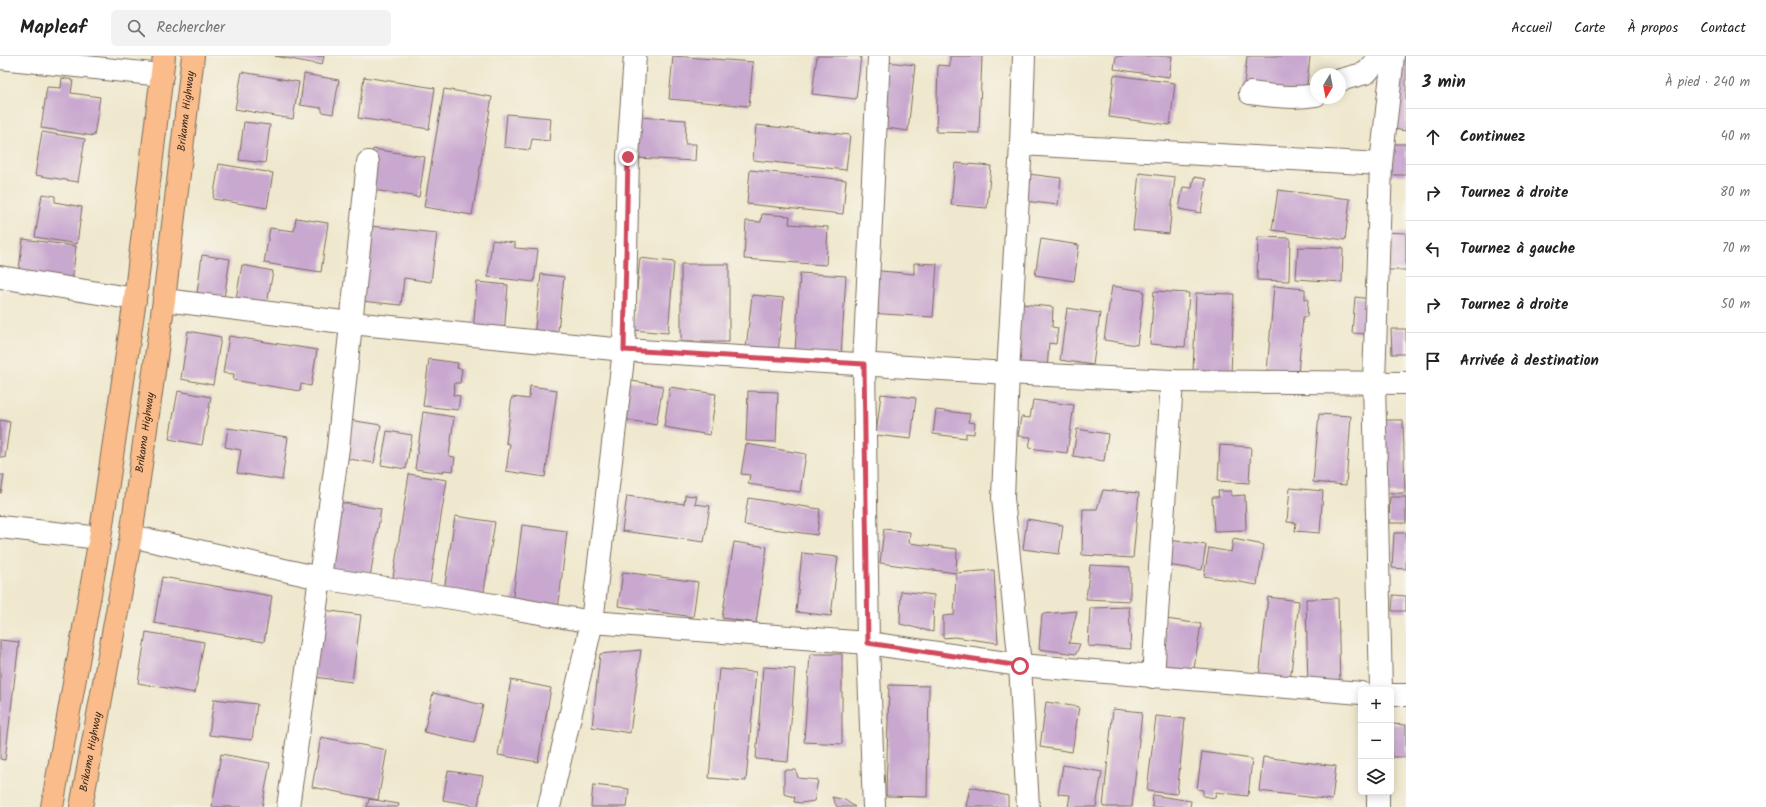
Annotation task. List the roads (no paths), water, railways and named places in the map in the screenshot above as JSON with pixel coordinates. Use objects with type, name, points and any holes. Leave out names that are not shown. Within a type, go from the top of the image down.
[{"type":"highway","name":"Brikama Highway","points":[[81,807],[131,536],[164,300],[193,56]]},
{"type":"highway","points":[[52,807],[100,538],[135,299],[163,66]]},
{"type":"street","points":[[550,807],[592,622],[624,350],[628,157],[635,56]]},
{"type":"street","points":[[874,807],[868,643],[864,364],[879,56]]},
{"type":"street","points":[[1024,56],[1003,498],[1020,666],[1028,807]]},
{"type":"street","points":[[1346,78],[1366,73],[1381,56]]},
{"type":"street","points":[[1381,687],[1374,382],[1381,164],[1394,56]]},
{"type":"street","points":[[0,58],[163,66]]},
{"type":"street","points":[[1250,93],[1274,97],[1310,96]]},
{"type":"street","points":[[1021,144],[1381,164]]},
{"type":"street","points":[[288,807],[338,448],[368,162]]},
{"type":"street","points":[[0,277],[135,299]]},
{"type":"street","points":[[164,300],[351,323],[624,350],[1008,373],[1172,381],[1406,383]]},
{"type":"street","points":[[1153,677],[1172,381]]},
{"type":"street","points":[[0,527],[100,538]]},
{"type":"street","points":[[131,536],[320,578],[458,599],[592,622],[868,643],[1020,666],[1358,693]]},
{"type":"street","points":[[1394,695],[1406,695]]},
{"type":"street","points":[[1378,795],[1378,807]]}]
